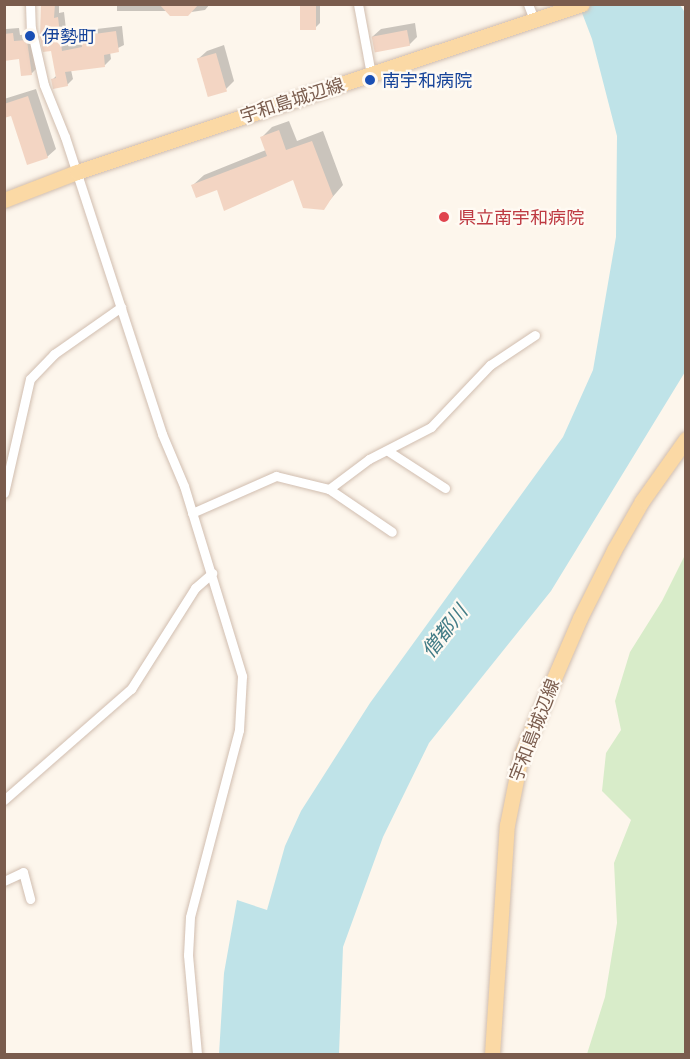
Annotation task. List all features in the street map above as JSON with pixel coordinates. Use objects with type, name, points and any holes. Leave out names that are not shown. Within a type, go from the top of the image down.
[{"type":"main road","name":"宇和島城辺線","points":[[4,200],[77,172],[582,4]]},
{"type":"main road","name":"宇和島城辺線","points":[[492,1054],[507,825],[521,755],[580,618],[614,550],[642,501],[686,439]]},
{"type":"street","points":[[30,4],[34,48],[44,85],[77,172],[192,513],[243,676],[244,701],[190,917],[188,955],[197,1054]]},
{"type":"street","points":[[358,4],[371,74]]},
{"type":"street","points":[[528,4],[538,19]]},
{"type":"street","points":[[4,493],[30,379],[54,354],[121,307]]},
{"type":"street","points":[[329,489],[369,459],[431,427],[490,364],[535,335]]},
{"type":"street","points":[[388,451],[445,488]]},
{"type":"street","points":[[192,513],[276,476],[329,489],[392,532]]},
{"type":"street","points":[[4,800],[131,689],[195,588],[212,573]]},
{"type":"street","points":[[4,881],[23,872],[27,875],[30,899]]},
{"type":"green space","points":[[685,555],[685,1054],[587,1054],[605,997],[617,923],[614,863],[631,820],[602,791],[606,753],[621,730],[615,701],[630,652],[662,601]]},
{"type":"water","name":"僧都川","points":[[579,5],[680,5],[686,14],[685,372],[551,591],[429,743],[383,837],[343,947],[339,1054],[219,1054],[224,973],[237,900],[267,910],[285,846],[301,811],[370,703],[563,437],[593,370],[616,237],[617,136],[592,39]]},
{"type":"building","points":[[41,4],[55,4],[54,18],[58,17],[62,51],[82,47],[80,36],[116,31],[119,52],[104,55],[105,67],[65,72],[68,86],[53,89],[51,79],[56,78],[51,51],[43,52],[40,38]]},
{"type":"building","points":[[159,4],[199,4],[188,16],[170,16]]},
{"type":"building","points":[[300,4],[316,4],[316,30],[300,30]]},
{"type":"building","points":[[407,30],[410,46],[375,53],[372,37]]},
{"type":"building","points":[[13,33],[14,41],[27,40],[32,75],[21,76],[19,59],[4,61],[4,34]]},
{"type":"building","points":[[216,53],[227,91],[208,97],[197,59]]},
{"type":"building","points":[[28,96],[48,158],[27,165],[11,116],[4,118],[4,104]]},
{"type":"building","points":[[279,130],[286,150],[312,141],[333,196],[324,210],[303,208],[293,180],[224,211],[217,190],[196,198],[191,185],[267,156],[260,137]]},
{"type":"place","name":"伊勢町","points":[[30,36]]},
{"type":"place","name":"南宇和病院","points":[[370,80]]},
{"type":"place","name":"県立南宇和病院","points":[[444,217]]}]
